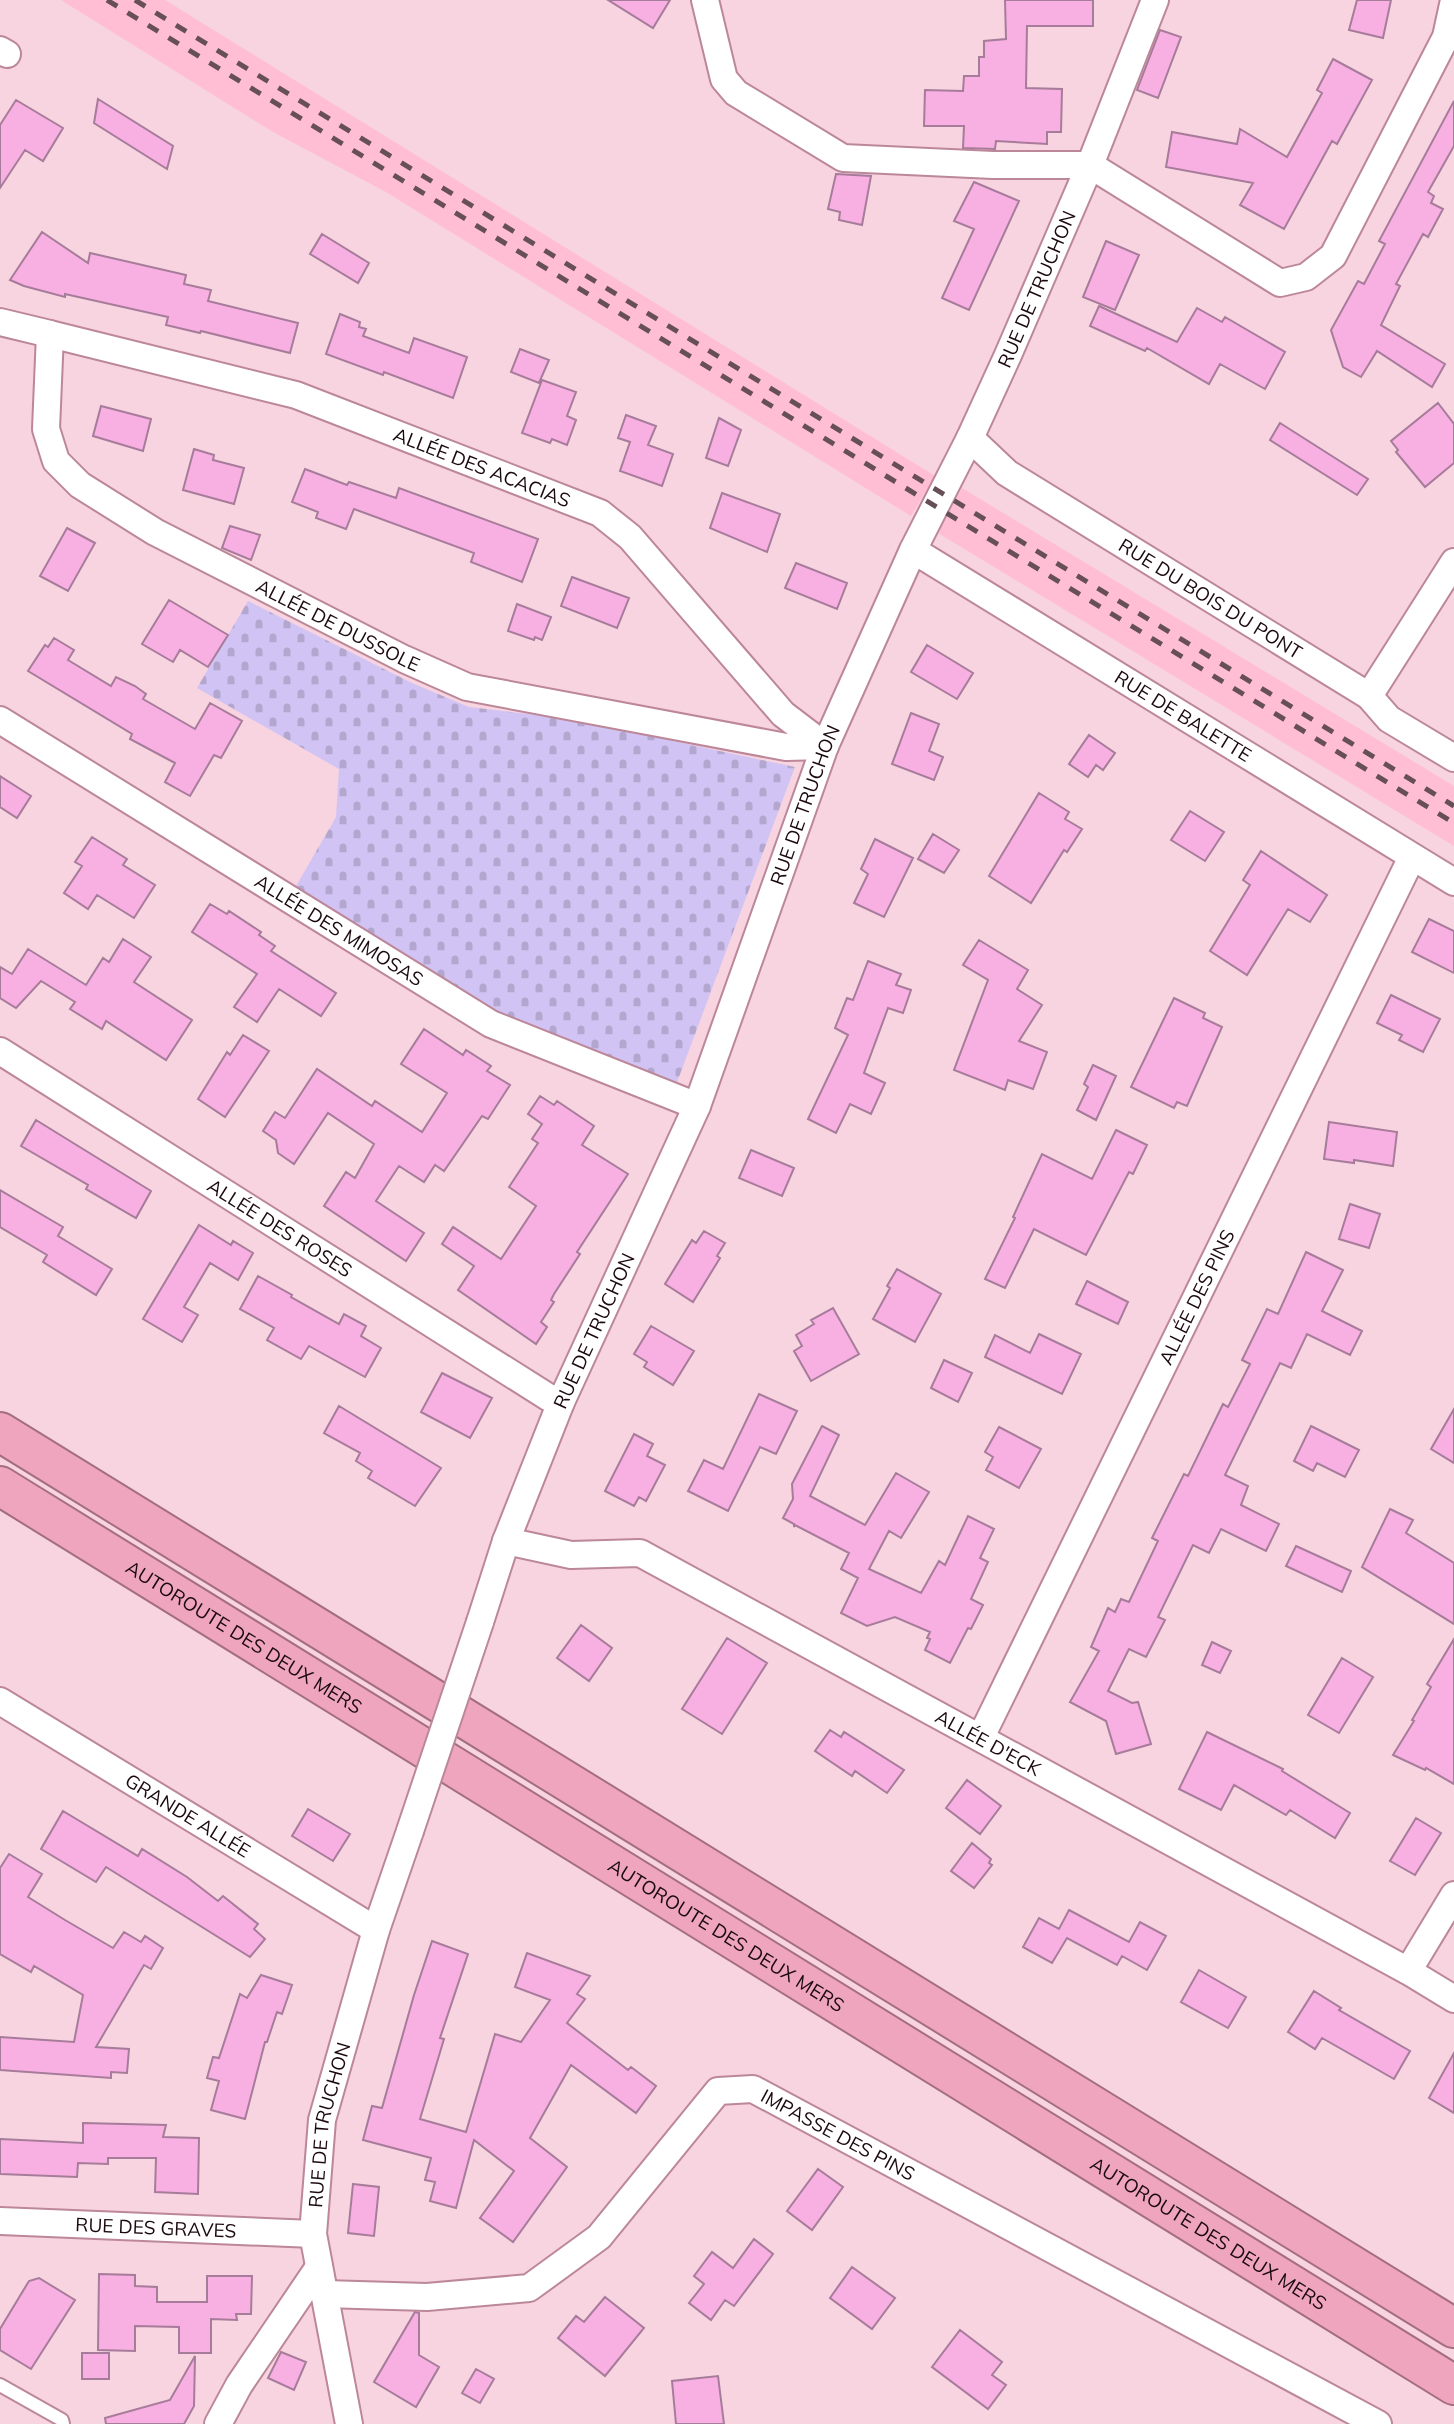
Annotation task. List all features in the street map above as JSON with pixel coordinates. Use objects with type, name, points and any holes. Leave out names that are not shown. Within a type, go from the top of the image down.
[{"type":"highway","points":[[0,1432],[1454,2328]]},
{"type":"highway","name":"AUTOROUTE DES DEUX MERS","points":[[0,1486],[1454,2385]]},
{"type":"street","points":[[705,0],[724,79],[736,93],[844,158],[1090,165],[1280,283],[1306,277],[1333,256],[1450,38],[1454,0]]},
{"type":"street","name":"RUE DE TRUCHON","points":[[349,2424],[313,2234],[322,2120],[376,1930],[506,1541],[561,1402],[697,1106],[825,746],[913,550],[970,438],[1090,165],[1155,0]]},
{"type":"street","points":[[0,322],[50,334]]},
{"type":"street","name":"ALLÉE DES ACACIAS","points":[[50,334],[296,395],[600,513],[630,537],[783,714],[825,746]]},
{"type":"street","name":"ALLÉE DE DUSSOLE","points":[[50,334],[46,429],[56,461],[80,485],[155,532],[404,659],[467,687],[786,747],[825,746]]},
{"type":"street","name":"RUE DU BOIS DU PONT","points":[[970,438],[1007,473],[1369,696],[1389,719],[1454,758]]},
{"type":"street","name":"RUE DE BALETTE","points":[[913,550],[1454,882]]},
{"type":"street","points":[[1369,696],[1454,562]]},
{"type":"street","name":"ALLÉE DES MIMOSAS","points":[[0,720],[491,1024],[697,1106]]},
{"type":"street","name":"ALLÉE DES PINS","points":[[981,1737],[1412,858]]},
{"type":"street","name":"ALLÉE DES ROSES","points":[[0,1051],[548,1397],[561,1402]]},
{"type":"street","name":"ALLÉE D'ECK","points":[[506,1541],[571,1555],[640,1553],[981,1737],[1408,1971],[1454,1999]]},
{"type":"street","name":"GRANDE ALLÉE","points":[[0,1701],[376,1930]]},
{"type":"street","points":[[1408,1971],[1454,1895]]},
{"type":"street","name":"IMPASSE DES PINS","points":[[324,2294],[427,2297],[528,2288],[599,2237],[718,2091],[753,2089],[1378,2424]]},
{"type":"street","name":"RUE DES GRAVES","points":[[2,2224],[313,2234]]},
{"type":"street","points":[[218,2424],[239,2385],[319,2267]]},
{"type":"lane","points":[[0,2385],[62,2420],[63,2424]]},
{"type":"shaded area","points":[[61,0],[165,0],[935,476],[911,516],[386,192],[273,132]]},
{"type":"shaded area","points":[[962,488],[1454,786],[1454,846],[938,533]]},
{"type":"green space","points":[[248,601],[412,683],[469,707],[570,719],[795,767],[676,1085],[488,1014],[292,893],[336,817],[339,769],[197,688]]},
{"type":"building","points":[[608,0],[670,0],[653,28]]},
{"type":"building","points":[[1005,0],[1093,0],[1093,26],[1027,26],[1026,88],[1062,89],[1061,132],[1047,132],[1047,144],[996,141],[995,149],[963,148],[964,126],[924,126],[925,90],[963,91],[964,76],[979,76],[979,57],[984,57],[984,41],[1006,39]]},
{"type":"building","points":[[1357,0],[1391,0],[1383,38],[1349,30]]},
{"type":"building","points":[[1160,30],[1181,37],[1158,98],[1137,90]]},
{"type":"building","points":[[1333,59],[1372,80],[1337,144],[1332,141],[1284,229],[1240,205],[1253,183],[1166,167],[1172,132],[1237,144],[1240,129],[1287,157],[1322,93],[1317,90]]},
{"type":"building","points":[[98,99],[173,146],[167,169],[94,123]]},
{"type":"building","points":[[16,100],[63,128],[43,161],[25,150],[0,188],[0,125]]},
{"type":"building","points":[[1454,101],[1454,146],[1428,192],[1434,196],[1431,203],[1443,209],[1428,237],[1423,234],[1396,284],[1400,286],[1381,325],[1445,364],[1432,387],[1377,351],[1361,377],[1343,367],[1331,330],[1358,281],[1364,284],[1385,244],[1379,241]]},
{"type":"building","points":[[836,174],[871,176],[862,225],[839,220],[840,212],[828,209]]},
{"type":"building","points":[[974,182],[1019,201],[969,310],[942,298],[974,229],[954,221]]},
{"type":"building","points":[[42,232],[88,263],[90,253],[186,275],[184,284],[211,290],[208,301],[298,323],[290,353],[166,325],[168,317],[65,294],[65,297],[10,280]]},
{"type":"building","points":[[322,234],[369,263],[358,283],[310,254]]},
{"type":"building","points":[[1106,241],[1139,255],[1115,310],[1083,297]]},
{"type":"building","points":[[1099,306],[1177,342],[1197,308],[1222,322],[1225,317],[1285,352],[1265,389],[1220,364],[1209,384],[1147,348],[1145,351],[1090,326]]},
{"type":"building","points":[[340,314],[360,322],[359,327],[366,329],[363,336],[409,353],[414,338],[467,357],[453,398],[326,354]]},
{"type":"building","points":[[520,349],[549,360],[539,383],[511,372]]},
{"type":"building","points":[[542,380],[576,392],[567,416],[576,420],[567,445],[552,439],[550,443],[522,433]]},
{"type":"building","points":[[1438,403],[1454,424],[1454,463],[1425,487],[1396,452],[1398,450],[1391,441]]},
{"type":"building","points":[[101,406],[151,419],[143,451],[93,436]]},
{"type":"building","points":[[626,415],[656,426],[648,445],[673,454],[662,486],[620,471],[630,442],[618,438]]},
{"type":"building","points":[[719,418],[741,430],[728,466],[706,458]]},
{"type":"building","points":[[1280,423],[1368,479],[1357,495],[1270,440]]},
{"type":"building","points":[[194,449],[214,455],[213,460],[244,468],[234,504],[183,490]]},
{"type":"building","points":[[305,469],[347,485],[349,482],[396,498],[399,488],[538,539],[522,582],[471,562],[474,553],[354,509],[346,529],[316,518],[318,512],[292,502]]},
{"type":"building","points":[[722,493],[780,514],[767,552],[710,528]]},
{"type":"building","points":[[230,526],[260,535],[251,560],[222,548]]},
{"type":"building","points":[[67,528],[95,543],[68,591],[40,576]]},
{"type":"building","points":[[796,563],[847,583],[837,609],[785,588]]},
{"type":"building","points":[[572,577],[629,598],[617,628],[561,606]]},
{"type":"building","points":[[169,600],[228,635],[208,667],[180,650],[173,662],[142,644]]},
{"type":"building","points":[[517,604],[551,617],[542,640],[508,631]]},
{"type":"building","points":[[54,638],[74,650],[68,660],[111,686],[116,677],[135,686],[146,694],[143,699],[195,729],[210,703],[242,721],[221,758],[214,755],[190,796],[165,782],[175,763],[130,739],[132,734],[28,671],[45,645],[48,647]]},
{"type":"building","points":[[927,645],[973,673],[957,699],[911,672]]},
{"type":"building","points":[[911,713],[939,724],[929,751],[943,757],[934,780],[892,764]]},
{"type":"building","points":[[1089,735],[1115,753],[1103,770],[1096,765],[1088,777],[1069,764]]},
{"type":"building","points":[[0,776],[31,796],[17,818],[0,807]]},
{"type":"building","points":[[1039,793],[1069,812],[1065,819],[1082,829],[1067,852],[1064,850],[1031,903],[989,876]]},
{"type":"building","points":[[1190,811],[1224,832],[1205,861],[1171,840]]},
{"type":"building","points":[[933,834],[959,850],[944,873],[918,859]]},
{"type":"building","points":[[92,837],[127,859],[123,865],[155,885],[134,918],[97,895],[88,909],[64,893],[82,866],[75,862]]},
{"type":"building","points":[[875,839],[913,858],[884,917],[854,903],[868,874],[861,869]]},
{"type":"building","points":[[1261,851],[1327,895],[1310,922],[1288,909],[1247,975],[1210,951],[1250,885],[1243,880]]},
{"type":"building","points":[[210,904],[227,914],[229,911],[261,932],[259,935],[275,946],[271,951],[336,993],[321,1016],[279,989],[257,1022],[234,1007],[257,974],[192,932]]},
{"type":"building","points":[[1429,919],[1454,931],[1454,973],[1412,952]]},
{"type":"building","points":[[123,939],[151,957],[134,982],[192,1020],[166,1060],[106,1021],[102,1029],[70,1009],[75,1002],[41,981],[16,1008],[0,998],[0,967],[12,974],[28,949],[86,985],[103,958],[109,962]]},
{"type":"building","points":[[979,940],[1028,970],[1017,989],[1042,1005],[1019,1041],[1047,1052],[1033,1089],[1008,1080],[1005,1090],[954,1070],[988,980],[963,965]]},
{"type":"building","points":[[868,961],[901,974],[896,985],[911,990],[903,1013],[888,1008],[864,1073],[885,1083],[871,1114],[850,1104],[836,1133],[808,1119],[848,1035],[835,1028],[847,998],[853,1000]]},
{"type":"building","points":[[1391,995],[1440,1019],[1423,1052],[1399,1040],[1402,1035],[1377,1023]]},
{"type":"building","points":[[1174,998],[1205,1013],[1203,1018],[1222,1027],[1187,1106],[1177,1102],[1174,1108],[1131,1087]]},
{"type":"building","points":[[424,1029],[463,1055],[466,1050],[491,1066],[487,1071],[510,1085],[488,1119],[482,1116],[444,1171],[435,1165],[424,1182],[399,1166],[376,1201],[424,1233],[406,1261],[324,1206],[346,1172],[355,1178],[374,1144],[328,1113],[294,1164],[278,1153],[276,1140],[263,1131],[275,1112],[285,1118],[317,1069],[372,1106],[375,1101],[422,1132],[447,1093],[401,1064]]},
{"type":"building","points":[[243,1035],[269,1051],[225,1117],[198,1099],[227,1052],[230,1055]]},
{"type":"building","points":[[1093,1065],[1116,1076],[1096,1120],[1077,1110],[1088,1087],[1084,1084]]},
{"type":"building","points":[[540,1096],[554,1105],[557,1101],[594,1126],[582,1145],[628,1174],[577,1252],[580,1254],[554,1294],[551,1300],[554,1302],[541,1322],[547,1327],[536,1344],[458,1290],[474,1266],[442,1244],[453,1227],[501,1259],[536,1206],[509,1187],[538,1143],[532,1139],[542,1124],[528,1114]]},
{"type":"building","points":[[36,1120],[151,1191],[136,1218],[86,1189],[88,1185],[21,1146]]},
{"type":"building","points":[[1329,1122],[1397,1132],[1393,1166],[1324,1159]]},
{"type":"building","points":[[1116,1130],[1147,1145],[1133,1174],[1129,1172],[1086,1255],[1034,1229],[1005,1288],[985,1279],[1042,1154],[1092,1179]]},
{"type":"building","points":[[751,1150],[794,1168],[782,1196],[739,1178]]},
{"type":"building","points":[[0,1190],[63,1227],[58,1236],[112,1269],[96,1295],[43,1262],[47,1255],[0,1227]]},
{"type":"building","points":[[1350,1204],[1380,1214],[1369,1248],[1339,1239]]},
{"type":"building","points":[[199,1225],[231,1245],[233,1241],[253,1253],[238,1280],[210,1263],[184,1307],[198,1315],[182,1342],[143,1319]]},
{"type":"building","points":[[704,1231],[725,1243],[717,1256],[720,1258],[693,1302],[665,1284],[692,1240],[696,1243]]},
{"type":"building","points":[[1306,1252],[1343,1270],[1322,1311],[1362,1331],[1350,1355],[1307,1334],[1291,1368],[1280,1363],[1225,1475],[1248,1486],[1241,1505],[1279,1524],[1266,1551],[1221,1529],[1209,1553],[1193,1545],[1158,1617],[1165,1620],[1146,1657],[1129,1649],[1108,1691],[1132,1703],[1138,1702],[1151,1744],[1116,1754],[1106,1721],[1070,1702],[1099,1651],[1091,1647],[1108,1608],[1115,1612],[1121,1599],[1129,1602],[1158,1541],[1152,1538],[1184,1474],[1188,1476],[1223,1404],[1228,1407],[1250,1364],[1242,1360],[1267,1309],[1278,1314]]},
{"type":"building","points":[[897,1269],[941,1294],[915,1342],[873,1319]]},
{"type":"building","points":[[258,1276],[339,1324],[344,1314],[366,1326],[361,1336],[381,1348],[365,1377],[309,1346],[301,1359],[267,1340],[274,1328],[240,1309]]},
{"type":"building","points":[[1087,1281],[1128,1302],[1118,1324],[1076,1304]]},
{"type":"building","points":[[833,1308],[859,1354],[811,1381],[794,1351],[802,1346],[796,1335],[814,1324],[811,1320]]},
{"type":"building","points":[[651,1326],[694,1351],[673,1385],[644,1367],[647,1362],[634,1354]]},
{"type":"building","points":[[1039,1334],[1081,1354],[1062,1394],[985,1357],[995,1335],[1030,1353]]},
{"type":"building","points":[[944,1360],[972,1373],[958,1402],[931,1388]]},
{"type":"building","points":[[442,1373],[492,1398],[470,1438],[421,1412]]},
{"type":"building","points":[[759,1394],[797,1411],[776,1454],[760,1447],[728,1511],[688,1491],[704,1460],[723,1469]]},
{"type":"building","points":[[339,1406],[441,1468],[415,1506],[368,1478],[372,1471],[356,1461],[360,1453],[324,1433]]},
{"type":"building","points":[[1454,1409],[1454,1463],[1431,1449]]},
{"type":"building","points":[[822,1426],[839,1435],[810,1496],[865,1525],[896,1473],[929,1492],[901,1538],[889,1531],[869,1569],[921,1593],[939,1561],[945,1565],[968,1516],[994,1529],[980,1558],[988,1562],[971,1599],[983,1605],[950,1663],[925,1650],[930,1632],[895,1617],[867,1626],[841,1613],[858,1578],[841,1569],[849,1553],[795,1525],[794,1527],[794,1524],[783,1518],[793,1499],[792,1484]]},
{"type":"building","points":[[1311,1426],[1359,1450],[1345,1477],[1317,1463],[1313,1471],[1294,1461]]},
{"type":"building","points":[[999,1427],[1041,1449],[1019,1488],[986,1470],[993,1457],[985,1452]]},
{"type":"building","points":[[634,1434],[653,1444],[647,1456],[665,1465],[646,1501],[639,1497],[634,1506],[605,1491]]},
{"type":"building","points":[[1390,1509],[1413,1520],[1406,1533],[1454,1563],[1454,1624],[1362,1567]]},
{"type":"building","points":[[1296,1546],[1351,1571],[1342,1592],[1286,1566]]},
{"type":"building","points":[[581,1625],[612,1648],[589,1681],[557,1658]]},
{"type":"building","points":[[727,1638],[767,1663],[722,1734],[682,1709]]},
{"type":"building","points":[[1454,1639],[1454,1784],[1426,1768],[1425,1770],[1393,1755],[1431,1687],[1427,1684]]},
{"type":"building","points":[[1212,1642],[1231,1651],[1220,1673],[1202,1665]]},
{"type":"building","points":[[1342,1658],[1373,1677],[1339,1733],[1308,1715]]},
{"type":"building","points":[[830,1730],[841,1737],[844,1732],[904,1770],[887,1793],[855,1771],[852,1776],[815,1751]]},
{"type":"building","points":[[1207,1732],[1283,1769],[1282,1771],[1350,1813],[1335,1838],[1290,1810],[1286,1815],[1234,1785],[1221,1810],[1179,1789]]},
{"type":"building","points":[[967,1780],[1001,1806],[980,1834],[946,1808]]},
{"type":"building","points":[[308,1809],[350,1834],[333,1861],[292,1836]]},
{"type":"building","points":[[63,1811],[138,1856],[142,1849],[187,1877],[218,1901],[223,1896],[258,1924],[254,1929],[265,1939],[250,1957],[106,1867],[96,1882],[41,1849]]},
{"type":"building","points":[[1416,1818],[1441,1833],[1415,1875],[1390,1861]]},
{"type":"building","points":[[972,1843],[991,1859],[989,1863],[992,1865],[974,1888],[951,1871]]},
{"type":"building","points":[[9,1854],[42,1874],[28,1897],[65,1920],[113,1948],[124,1932],[141,1942],[145,1936],[163,1948],[151,1969],[144,1965],[96,2047],[129,2049],[127,2073],[111,2072],[111,2078],[0,2070],[0,2037],[74,2042],[83,1995],[34,1966],[31,1972],[0,1954],[0,1868]]},
{"type":"building","points":[[1069,1910],[1129,1942],[1140,1922],[1166,1936],[1147,1970],[1122,1956],[1117,1965],[1067,1938],[1052,1963],[1023,1947],[1039,1918],[1059,1929]]},
{"type":"building","points":[[432,1941],[468,1954],[440,2038],[444,2039],[420,2119],[466,2132],[495,2034],[521,2042],[550,2000],[515,1987],[527,1953],[590,1976],[577,1994],[585,1999],[567,2023],[628,2070],[631,2067],[656,2086],[636,2113],[571,2065],[530,2138],[567,2167],[513,2242],[480,2218],[514,2171],[474,2140],[456,2208],[430,2201],[435,2182],[425,2180],[431,2158],[363,2140],[372,2106],[382,2108]]},
{"type":"building","points":[[1199,1970],[1246,1997],[1228,2028],[1181,2002]]},
{"type":"building","points":[[261,1975],[292,1985],[282,2014],[277,2012],[265,2042],[245,2119],[211,2110],[219,2081],[207,2078],[213,2057],[219,2058],[240,1994],[247,1998]]},
{"type":"building","points":[[1314,1991],[1341,2008],[1339,2010],[1410,2051],[1394,2079],[1322,2038],[1315,2049],[1288,2032]]},
{"type":"building","points":[[1454,2053],[1454,2113],[1429,2098]]},
{"type":"building","points":[[83,2123],[166,2125],[163,2137],[199,2138],[198,2194],[155,2192],[156,2158],[108,2158],[108,2164],[78,2163],[77,2177],[0,2174],[0,2139],[83,2143]]},
{"type":"building","points":[[818,2169],[843,2187],[812,2230],[787,2211]]},
{"type":"building","points":[[353,2184],[379,2187],[374,2236],[348,2233]]},
{"type":"building","points":[[754,2239],[773,2254],[734,2306],[725,2300],[711,2320],[689,2303],[704,2284],[694,2276],[712,2252],[733,2268]]},
{"type":"building","points":[[852,2267],[895,2298],[872,2329],[830,2298]]},
{"type":"building","points":[[99,2274],[135,2275],[135,2286],[157,2287],[157,2302],[207,2302],[207,2276],[252,2276],[251,2314],[236,2314],[237,2320],[211,2319],[211,2353],[179,2353],[179,2327],[135,2326],[135,2351],[98,2350]]},
{"type":"building","points":[[39,2278],[75,2300],[31,2369],[0,2350],[0,2329],[29,2281]]},
{"type":"building","points":[[605,2297],[644,2328],[605,2376],[558,2338],[576,2316],[584,2322]]},
{"type":"building","points":[[415,2312],[419,2313],[419,2355],[439,2367],[416,2407],[374,2382]]},
{"type":"building","points":[[960,2330],[1002,2362],[992,2375],[1006,2385],[988,2409],[932,2367]]},
{"type":"building","points":[[281,2352],[306,2362],[294,2390],[268,2378]]},
{"type":"building","points":[[82,2353],[109,2353],[109,2379],[82,2379]]},
{"type":"building","points":[[195,2356],[194,2406],[184,2424],[106,2424],[105,2418],[170,2400]]},
{"type":"building","points":[[476,2369],[494,2379],[480,2403],[462,2393]]},
{"type":"building","points":[[718,2376],[724,2424],[676,2424],[672,2381]]},
{"type":"railway","points":[[107,0],[1454,823]]},
{"type":"railway","points":[[135,0],[1454,806]]}]
